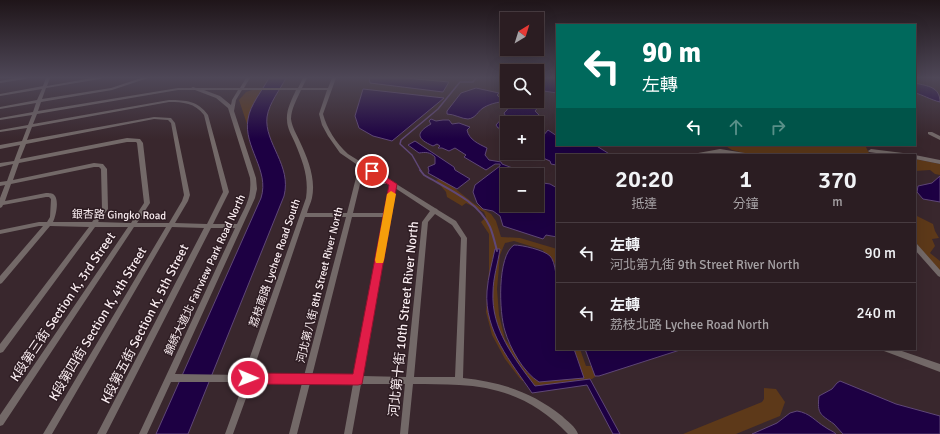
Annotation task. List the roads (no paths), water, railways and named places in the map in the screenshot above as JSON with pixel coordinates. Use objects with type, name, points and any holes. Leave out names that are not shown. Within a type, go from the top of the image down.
[{"type":"street","points":[[0,108],[56,98]]},
{"type":"street","points":[[0,119],[121,98]]},
{"type":"street","points":[[220,98],[228,104],[232,110]]},
{"type":"street","points":[[232,110],[235,98]]},
{"type":"street","name":"荔枝南路 Lychee Road South","points":[[230,434],[309,198],[310,176],[307,164],[290,128],[289,118],[296,98]]},
{"type":"street","points":[[326,98],[321,111],[322,120],[338,147],[362,165],[454,223],[464,238],[459,381]]},
{"type":"street","points":[[0,205],[40,101]]},
{"type":"street","name":"K段第五街 Section K, 5th Street","points":[[0,131],[159,102],[182,102],[199,107],[206,115],[226,189],[225,195],[101,434]]},
{"type":"street","name":"錦綉大道北 Fairview Park Road North","points":[[143,434],[252,198],[254,186],[232,110]]},
{"type":"street","name":"K段第四街 Section K, 4th Street","points":[[24,143],[154,118],[169,119],[173,123],[187,195],[171,225],[47,434]]},
{"type":"street","points":[[930,134],[940,138]]},
{"type":"street","name":"K段第三街 Section K, 3rd Street","points":[[0,422],[147,203],[140,144],[138,140],[126,140],[17,161]]},
{"type":"street","points":[[0,147],[24,143]]},
{"type":"street","points":[[704,154],[724,151],[740,154]]},
{"type":"street","points":[[872,153],[888,154]]},
{"type":"street","points":[[916,157],[940,162]]},
{"type":"street","points":[[0,165],[17,161]]},
{"type":"street","points":[[0,184],[90,165],[101,165],[104,169],[105,209],[0,350]]},
{"type":"street","name":"河北第八街 8th Street River North","points":[[293,434],[362,165]]},
{"type":"street","points":[[358,182],[392,183]]},
{"type":"street","points":[[348,434],[388,216],[392,183]]},
{"type":"street","points":[[0,205],[43,195],[51,195],[54,199],[53,214],[48,224],[0,281]]},
{"type":"street","name":"河北第十街 10th Street River North","points":[[404,434],[425,222],[435,210]]},
{"type":"street","points":[[304,215],[388,216]]},
{"type":"street","name":"銀杏路 Gingko Road","points":[[0,232],[33,224],[239,226]]},
{"type":"street","points":[[916,247],[940,274]]},
{"type":"street","points":[[890,350],[940,368]]},
{"type":"street","points":[[169,378],[459,381],[489,384],[525,396],[553,414],[574,434]]},
{"type":"waterway","points":[[421,171],[412,155],[400,144],[401,140],[438,109],[447,98]]},
{"type":"waterway","points":[[420,170],[424,175],[462,196],[478,210],[490,227],[497,251]]}]
